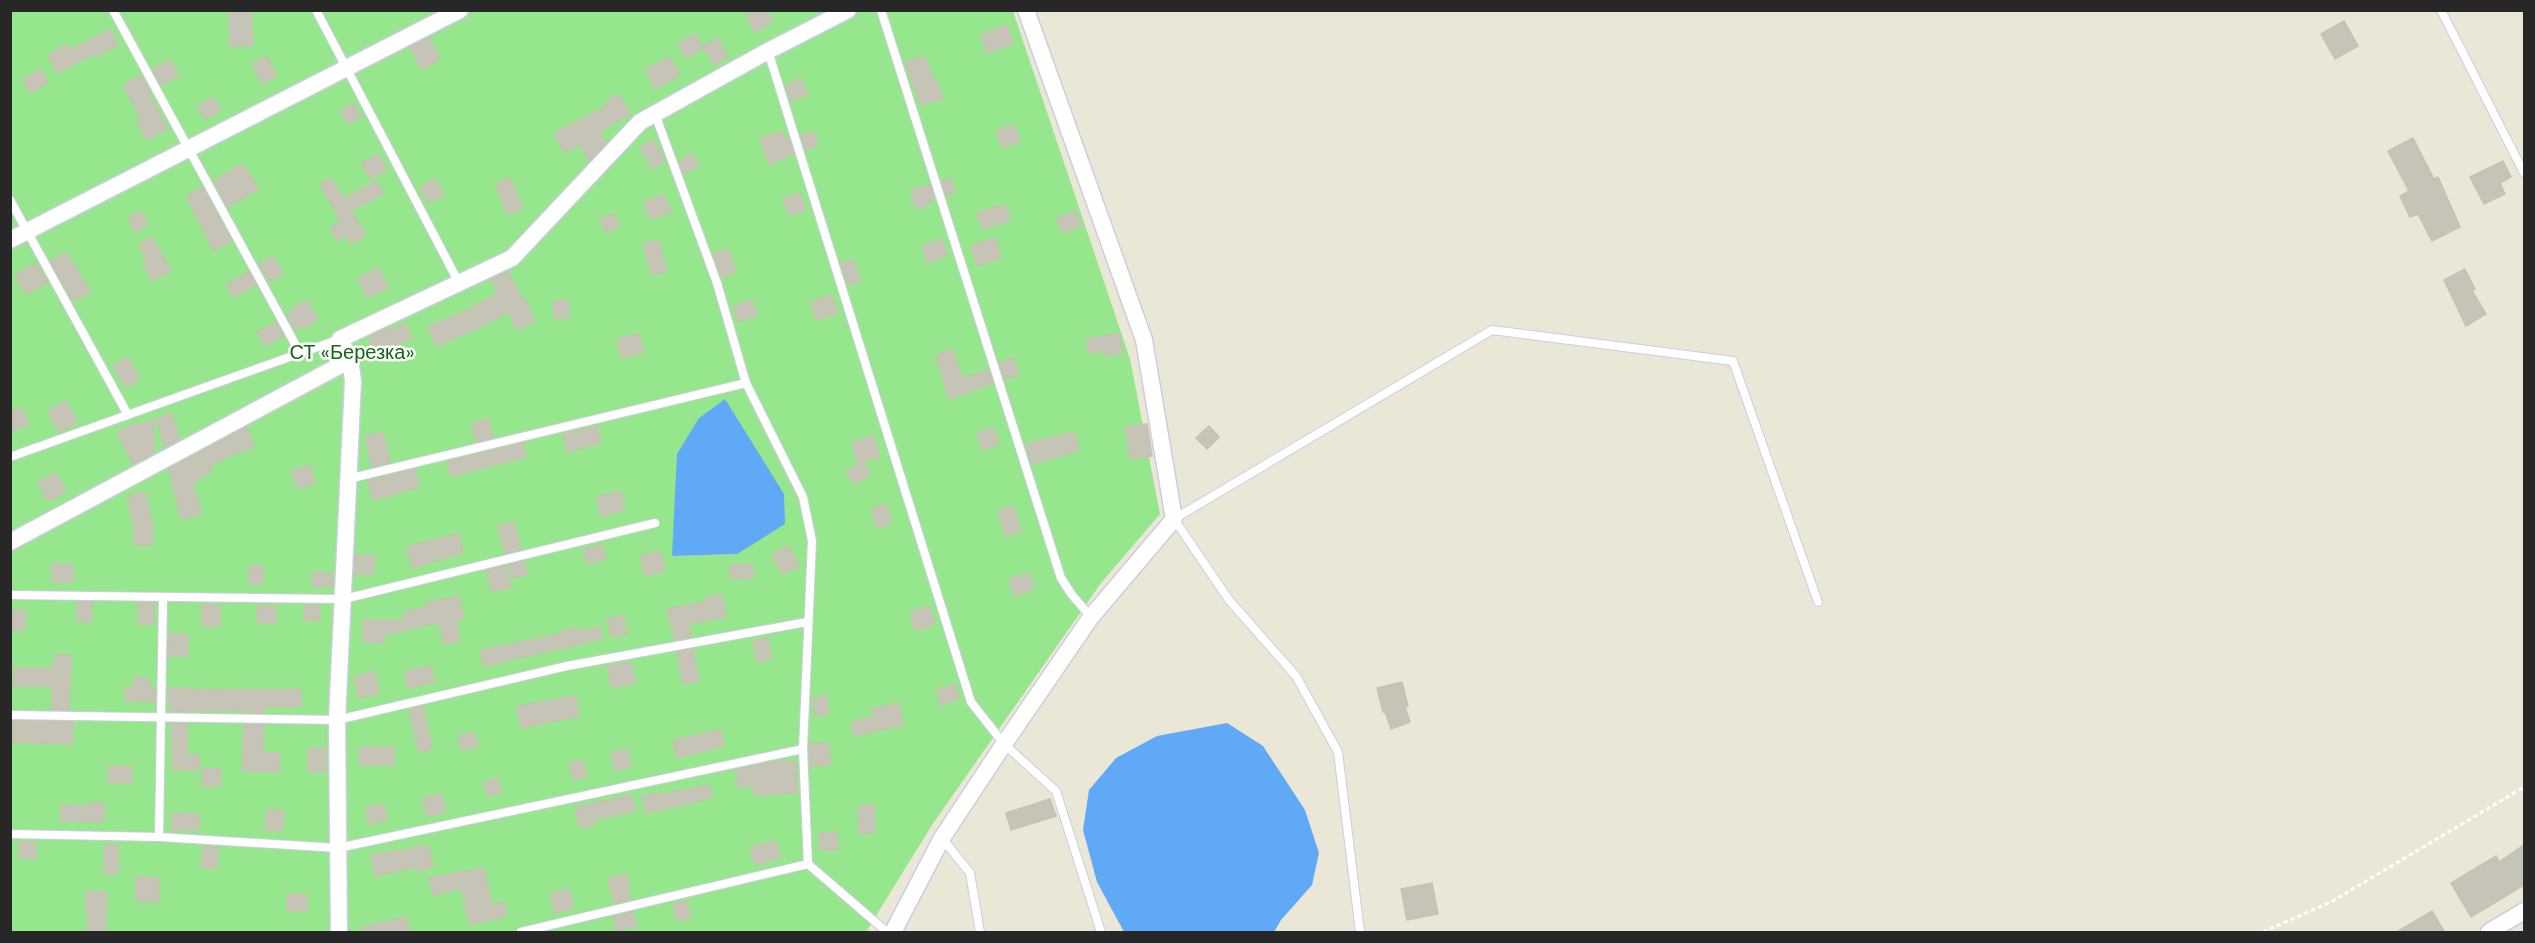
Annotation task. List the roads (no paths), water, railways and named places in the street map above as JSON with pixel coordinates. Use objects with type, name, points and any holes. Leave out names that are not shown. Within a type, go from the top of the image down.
[{"type":"street","points":[[10,240],[460,10]]},
{"type":"street","points":[[339,933],[337,720],[352,381],[350,360],[340,339],[513,258],[640,122],[768,51],[848,10]]},
{"type":"street","points":[[893,933],[942,838],[1004,744],[1091,617],[1174,519],[1144,340],[1026,10]]},
{"type":"street","points":[[10,542],[350,360]]},
{"type":"street","points":[[2489,933],[2524,911]]},
{"type":"lane","points":[[112,10],[300,353]]},
{"type":"lane","points":[[316,10],[459,283]]},
{"type":"lane","points":[[881,10],[1061,578],[1091,617]]},
{"type":"lane","points":[[2441,10],[2524,173]]},
{"type":"lane","points":[[768,51],[971,702],[1004,744],[1056,791],[1101,933]]},
{"type":"lane","points":[[656,114],[717,283],[746,383],[803,497],[812,541],[803,749],[808,864],[887,933]]},
{"type":"lane","points":[[10,200],[128,415]]},
{"type":"lane","points":[[1351,933],[1360,928],[1338,752],[1296,676],[1229,600],[1174,519],[1492,330],[1722,359],[1733,361],[1818,602]]},
{"type":"lane","points":[[10,457],[340,339]]},
{"type":"lane","points":[[348,479],[746,383]]},
{"type":"lane","points":[[10,595],[344,599],[656,523]]},
{"type":"lane","points":[[159,837],[163,716],[163,598]]},
{"type":"lane","points":[[10,715],[337,720],[567,666],[807,622]]},
{"type":"lane","points":[[10,834],[159,837],[338,848],[803,749]]},
{"type":"lane","points":[[942,838],[970,873],[980,933]]},
{"type":"lane","points":[[521,933],[808,864]]},
{"type":"water","points":[[725,399],[784,494],[785,524],[737,554],[672,556],[677,454],[699,418]]},
{"type":"water","points":[[1227,723],[1263,746],[1305,810],[1319,853],[1312,885],[1281,920],[1274,932],[1124,932],[1097,882],[1083,830],[1089,790],[1116,758],[1157,736]]},
{"type":"park label","name":"СТ «Березка»","points":[[352,352]]}]
